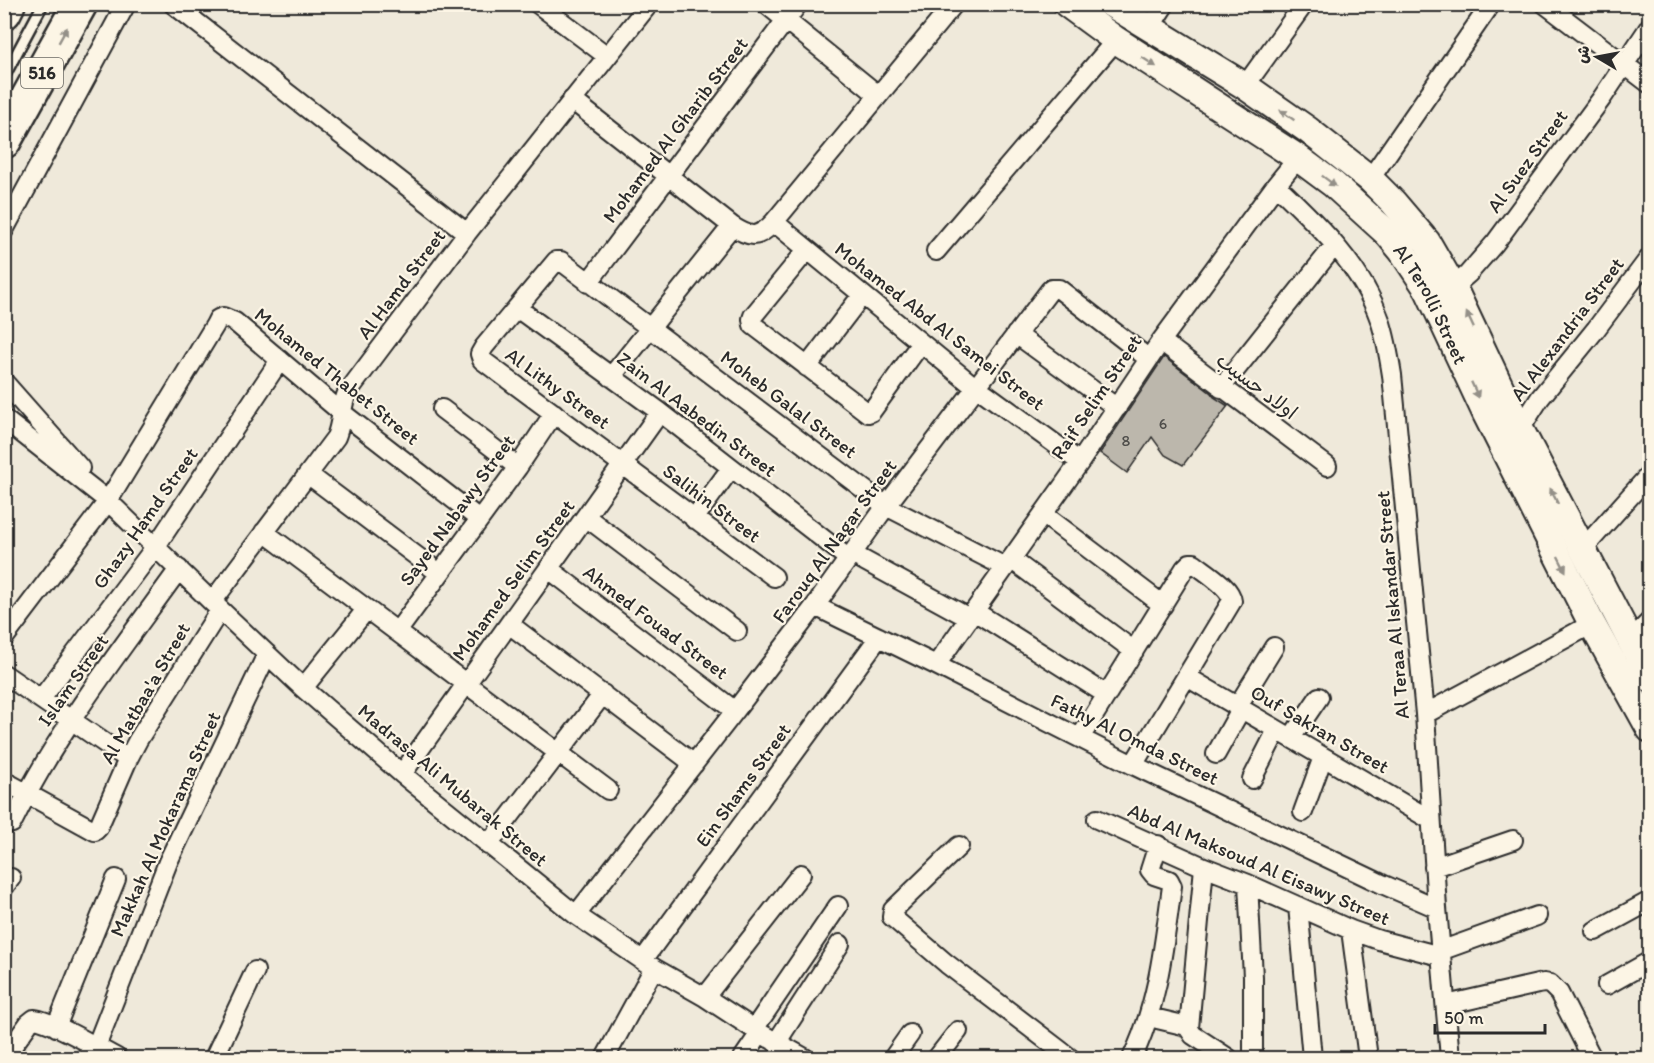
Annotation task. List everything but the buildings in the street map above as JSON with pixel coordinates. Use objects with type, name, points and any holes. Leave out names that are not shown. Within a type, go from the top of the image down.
[{"type":"highway","points":[[4,12],[8,4]]},
{"type":"highway","name":"516","points":[[4,141],[80,4]]},
{"type":"street","points":[[4,230],[126,4]]},
{"type":"street","points":[[173,4],[467,233]]},
{"type":"street","points":[[538,4],[607,56]]},
{"type":"street","name":"Al Hamd Street","points":[[216,606],[264,532],[336,437],[347,393],[467,233],[649,4]]},
{"type":"street","points":[[766,4],[878,95]]},
{"type":"street","name":"Mohamed Al Gharib Street","points":[[588,283],[798,4]]},
{"type":"street","points":[[572,100],[732,226],[744,233],[759,235],[774,222],[954,4]]},
{"type":"street","name":"Al Terolli Street","points":[[1067,4],[1116,40],[1298,158],[1333,184],[1387,233],[1416,270],[1428,290],[1486,414],[1592,624],[1650,729]]},
{"type":"street","name":"Al Terolli Street","points":[[1111,4],[1245,86],[1308,130],[1370,179],[1427,242],[1454,287],[1520,429],[1650,678]]},
{"type":"street","points":[[1149,28],[1166,4]]},
{"type":"street","points":[[1245,86],[1304,4]]},
{"type":"street","points":[[1370,179],[1491,4]]},
{"type":"street","points":[[1545,4],[1650,84]]},
{"type":"street","name":"Al Suez Street","points":[[1454,287],[1495,243],[1602,98],[1650,26]]},
{"type":"street","points":[[936,251],[1116,40]]},
{"type":"street","points":[[1175,78],[1194,55]]},
{"type":"street","name":"Raif Selim Street","points":[[936,665],[1080,462],[1161,341],[1298,158]]},
{"type":"street","name":"Al Teraa Al Iskandar Street","points":[[1276,185],[1335,245],[1353,268],[1368,292],[1388,346],[1425,714],[1440,953],[1450,1059]]},
{"type":"street","name":"Mohamed Abd Al Samei Street","points":[[774,222],[976,388],[1080,462]]},
{"type":"street","points":[[611,377],[732,226]]},
{"type":"street","points":[[1221,388],[1335,245]]},
{"type":"street","points":[[807,250],[752,319],[753,325],[868,413],[921,343]]},
{"type":"street","name":"Al Alexandria Street","points":[[1520,429],[1540,398],[1650,257]]},
{"type":"street","name":"Moheb Galal Street","points":[[556,261],[561,261],[886,506],[1008,563],[1134,651]]},
{"type":"street","name":"Al Lithy Street","points":[[556,261],[484,347],[480,357],[623,464]]},
{"type":"street","name":"Farouq Al Nagar Street","points":[[576,915],[816,606],[886,506],[1047,293],[1052,289],[1059,289],[1149,358]]},
{"type":"street","points":[[807,367],[862,295]]},
{"type":"street","name":"Zain Al Aabedin Street","points":[[517,308],[660,412],[730,468],[850,556],[971,615],[1107,695]]},
{"type":"street","name":"Mohamed Thabet Street","points":[[108,501],[218,319],[223,316],[235,322],[341,412],[479,519]]},
{"type":"street","points":[[1016,334],[1117,408]]},
{"type":"street","name":"اولاد حسيب","points":[[1161,341],[1327,466]]},
{"type":"street","name":"Ghazy Hamd Street","points":[[41,699],[156,546],[280,360]]},
{"type":"street","name":"Madrasa Ali Mubarak Street","points":[[4,382],[108,501]]},
{"type":"street","points":[[442,409],[518,467]]},
{"type":"street","name":"Mohamed Selim Street","points":[[402,774],[660,412]]},
{"type":"street","name":"Sayed Nabawy Street","points":[[397,632],[518,467],[554,413]]},
{"type":"street","name":"Madrasa Ali Mubarak Street","points":[[4,419],[108,501],[303,688],[488,845],[576,915],[649,964],[804,1059]]},
{"type":"street","name":"Salihin Street","points":[[623,464],[774,578]]},
{"type":"street","points":[[694,519],[730,468]]},
{"type":"street","points":[[1582,550],[1650,474]]},
{"type":"street","points":[[309,475],[439,573]]},
{"type":"street","points":[[4,638],[108,501]]},
{"type":"street","points":[[1043,514],[1162,605]]},
{"type":"street","points":[[586,517],[737,631]]},
{"type":"street","points":[[264,532],[608,790]]},
{"type":"street","points":[[1080,738],[1185,568],[1192,563],[1230,593],[1232,601],[1133,765]]},
{"type":"street","name":"Islam Street","points":[[12,823],[71,719],[179,569]]},
{"type":"street","name":"Ahmed Fouad Street","points":[[549,569],[735,711]]},
{"type":"street","name":"Al Matbaa'a Street","points":[[27,793],[95,831],[138,740],[216,606]]},
{"type":"street","name":"Fathy Al Omda Street","points":[[816,606],[1133,765],[1437,908]]},
{"type":"street","points":[[303,688],[366,610]]},
{"type":"street","points":[[1630,641],[1650,621]]},
{"type":"street","points":[[509,624],[694,764]]},
{"type":"street","points":[[1425,714],[1592,624]]},
{"type":"street","name":"Ein Shams Street","points":[[604,1059],[649,964],[879,637]]},
{"type":"street","points":[[1216,754],[1274,647]]},
{"type":"street","name":"Makkah Al Mokarama Street","points":[[90,1053],[168,862],[267,654]]},
{"type":"street","points":[[4,674],[128,759]]},
{"type":"street","name":"Ouf Sakran Street","points":[[1186,678],[1431,820]]},
{"type":"street","points":[[488,845],[603,694]]},
{"type":"street","points":[[1252,779],[1284,734],[1319,697]]},
{"type":"street","points":[[1303,812],[1323,757]]},
{"type":"street","points":[[4,781],[27,793]]},
{"type":"street","name":"Abd Al Maksoud Al Eisawy Street","points":[[1097,819],[1351,930],[1379,940],[1440,953]]},
{"type":"street","points":[[1434,867],[1513,840]]},
{"type":"street","points":[[1132,1059],[1141,1041],[1155,995],[1172,884],[1150,870],[1158,845]]},
{"type":"street","points":[[959,846],[893,910],[892,917],[1070,1059]]},
{"type":"street","points":[[1189,1028],[1204,867]]},
{"type":"street","points":[[705,997],[801,874]]},
{"type":"street","points":[[56,1027],[116,879]]},
{"type":"street","points":[[1248,884],[1253,976],[1253,1059]]},
{"type":"street","points":[[1595,931],[1650,901]]},
{"type":"street","points":[[743,1059],[757,1031],[838,906]]},
{"type":"street","points":[[1298,906],[1312,1059]]},
{"type":"street","points":[[1440,953],[1537,916]]},
{"type":"street","points":[[1351,930],[1368,1059]]},
{"type":"street","points":[[776,1042],[840,944]]},
{"type":"street","points":[[1607,985],[1650,961]]},
{"type":"street","points":[[214,1059],[255,971]]},
{"type":"street","points":[[1446,1005],[1538,984],[1550,984],[1559,993],[1592,1059]]},
{"type":"street","points":[[1149,1017],[1183,1024],[1193,1035],[1228,1059]]},
{"type":"street","points":[[4,1058],[34,1019],[56,1027],[90,1053],[117,1059]]},
{"type":"street","points":[[938,1059],[958,1030]]},
{"type":"street","points":[[893,1059],[910,1034]]},
{"type":"lane","points":[[4,77],[43,4]]}]
